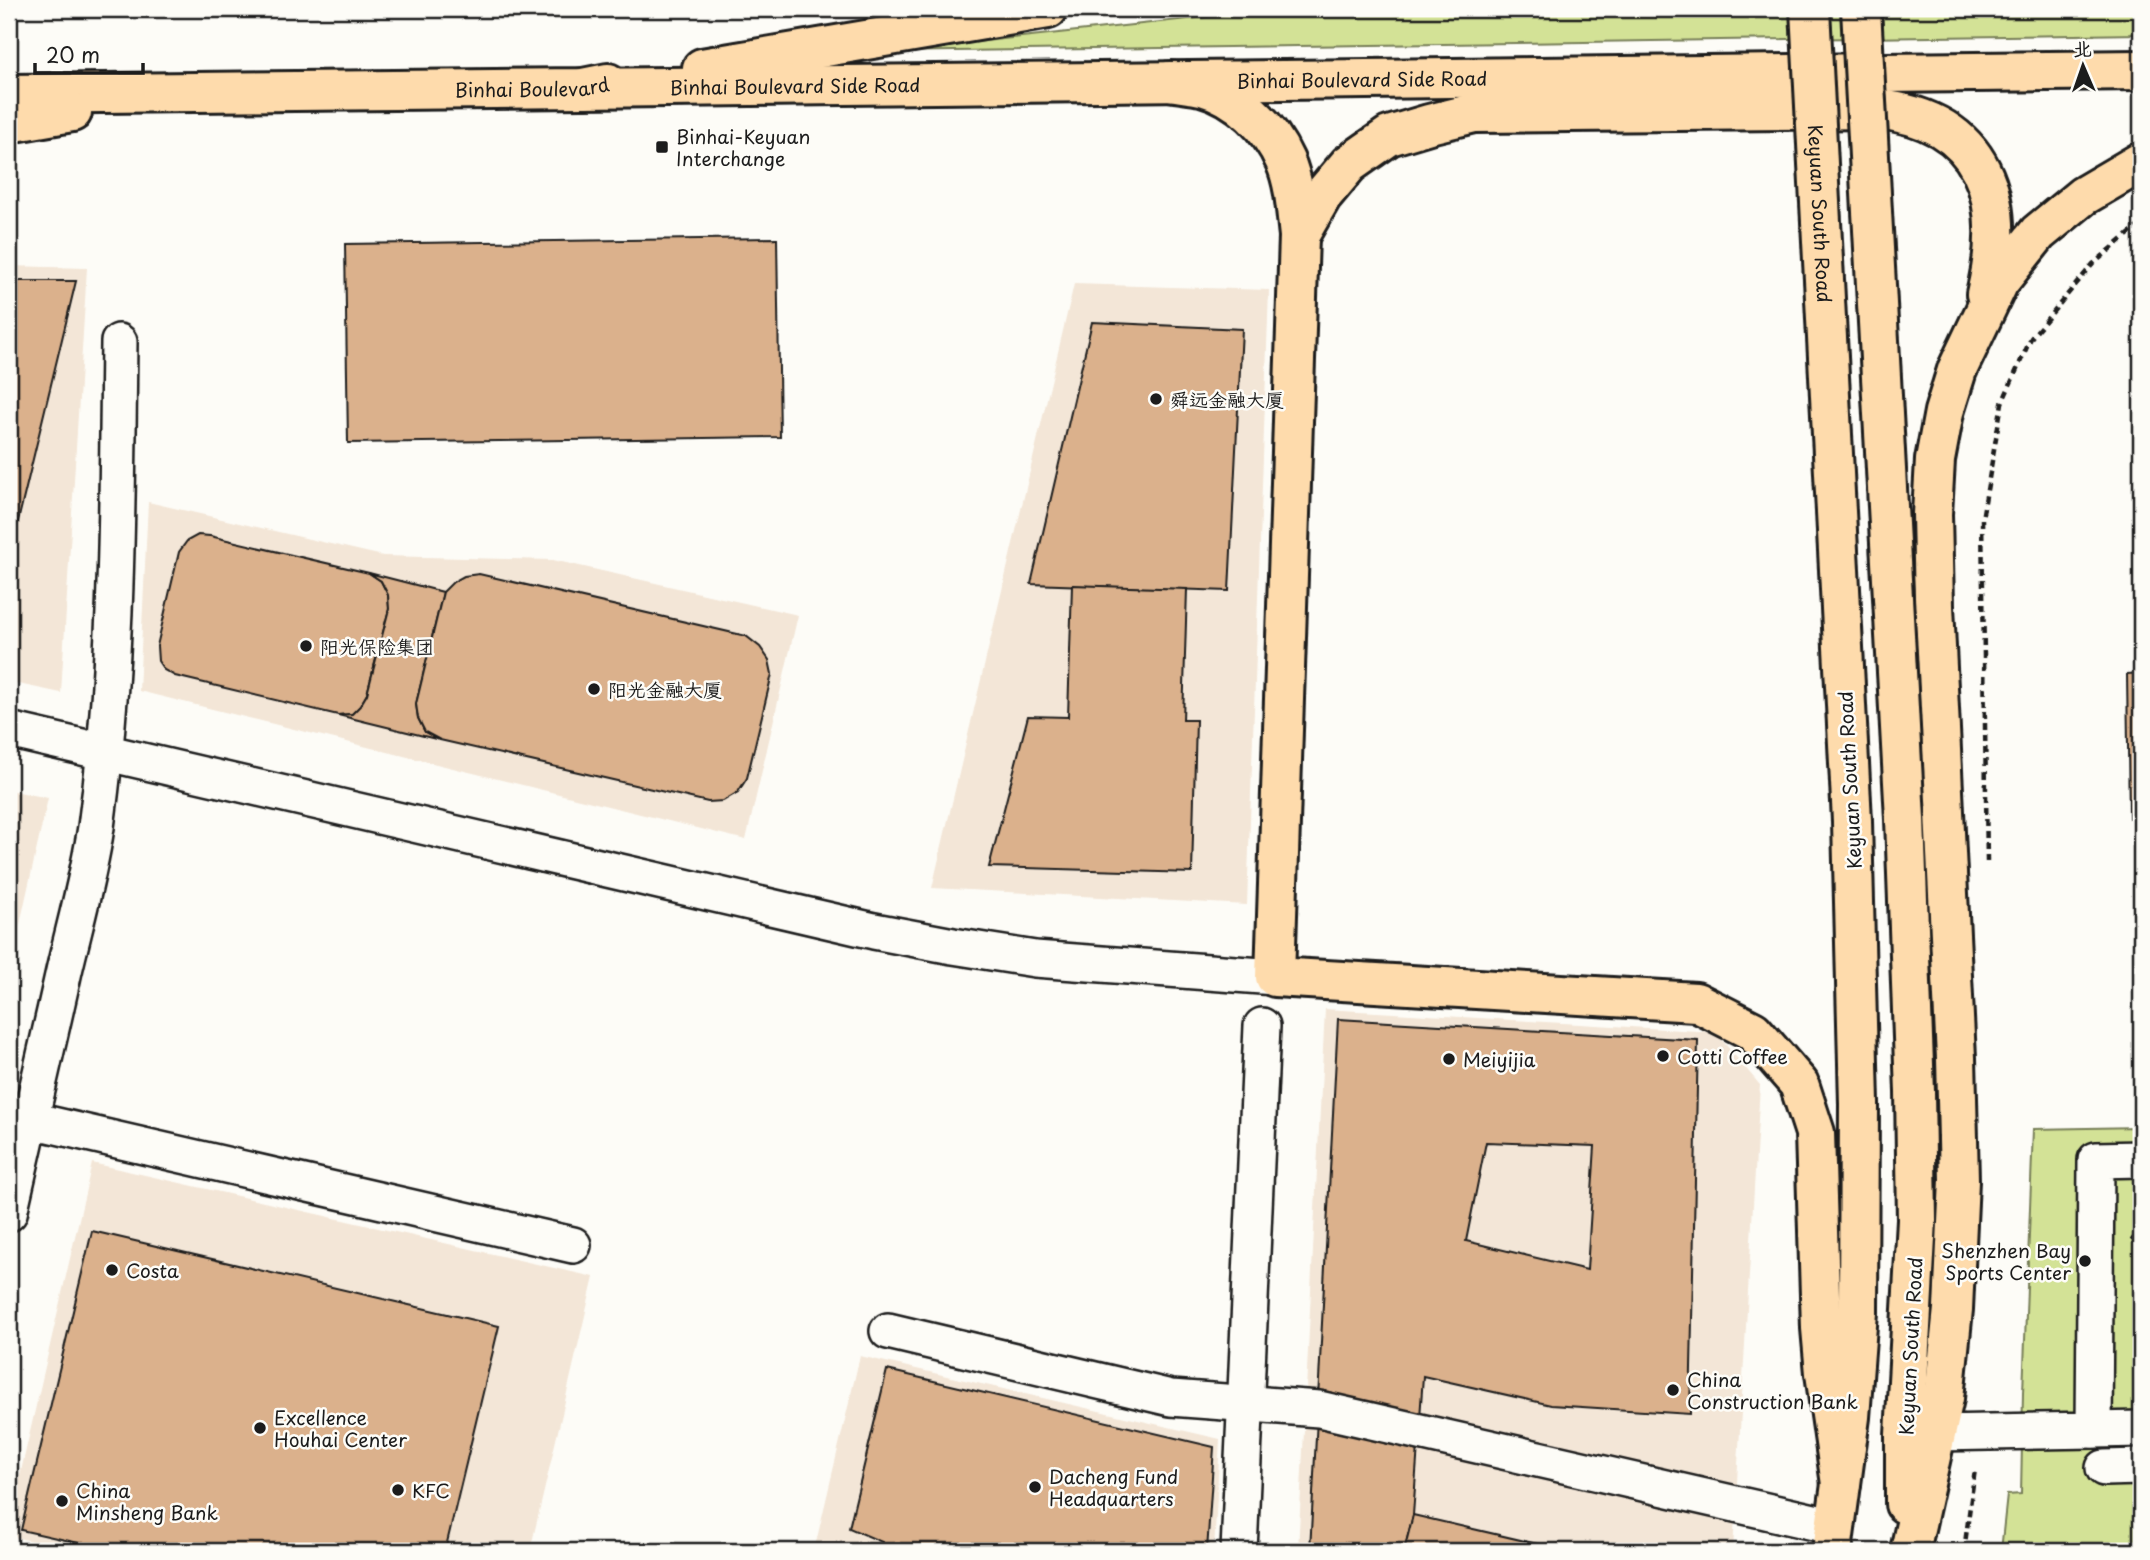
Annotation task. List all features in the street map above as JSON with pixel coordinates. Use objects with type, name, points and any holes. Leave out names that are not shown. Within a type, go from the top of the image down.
[{"type":"main road","name":"Binhai Boulevard","points":[[9,94],[583,88],[1048,9]]},
{"type":"main road","name":"Keyuan South Road","points":[[1810,9],[1852,821],[1859,1104],[1858,1312],[1850,1417],[1834,1539]]},
{"type":"main road","name":"Keyuan South Road","points":[[1861,9],[1905,820],[1915,1092],[1917,1220],[1905,1435],[1908,1551]]},
{"type":"main road","name":"Binhai Boulevard Side Road","points":[[583,88],[2141,70]]},
{"type":"main road","points":[[1170,81],[1203,86],[1226,95],[1248,111],[1271,135],[1286,162],[1295,196],[1299,236],[1275,977],[1696,1002],[1754,1031],[1799,1084],[1815,1133],[1821,1328],[1841,1484]]},
{"type":"main road","points":[[9,123],[185,92]]},
{"type":"main road","points":[[1299,236],[1322,196],[1349,164],[1388,136],[1474,113],[1878,109],[1904,112],[1934,123],[1957,139],[1975,159],[1987,182],[1994,207],[1995,229],[1990,276],[1979,320]]},
{"type":"main road","points":[[1908,1551],[1944,1398],[1954,1309],[1959,1180],[1956,1058],[1934,606],[1932,514],[1935,460],[1944,412],[1957,370],[1998,282],[2038,233],[2083,196],[2141,162]]},
{"type":"street","points":[[9,1213],[19,1117],[95,830],[105,752],[112,667],[117,539],[119,342]]},
{"type":"street","points":[[9,730],[874,931],[1035,958],[1275,977]]},
{"type":"street","points":[[1239,1551],[1262,1026]]},
{"type":"street","points":[[19,1117],[573,1245]]},
{"type":"street","points":[[2094,1430],[2096,1160],[2141,1159]]},
{"type":"street","points":[[888,1331],[1171,1398],[1319,1409],[1834,1539]]},
{"type":"street","points":[[1937,1433],[2141,1429]]},
{"type":"street","points":[[2104,1468],[2141,1467]]},
{"type":"path","points":[[1987,863],[1982,519],[2002,403],[2031,338],[2093,264],[2141,224]]},
{"type":"path","points":[[1964,1551],[1975,1470],[1977,1432]]},
{"type":"shaded area","points":[[9,266],[87,268],[61,693],[9,682]]},
{"type":"shaded area","points":[[1074,284],[1269,290],[1247,905],[932,888]]},
{"type":"shaded area","points":[[148,502],[383,556],[553,560],[798,615],[746,840],[139,691]]},
{"type":"shaded area","points":[[9,790],[48,798],[9,973]]},
{"type":"shaded area","points":[[1325,1009],[1715,1032],[1760,1085],[1733,1551],[1298,1551]]},
{"type":"shaded area","name":"Excellence Houhai Center","points":[[92,1163],[594,1277],[530,1551],[77,1551],[9,1536],[9,1523]]},
{"type":"shaded area","name":"Dacheng Fund Headquarters","points":[[860,1356],[1220,1439],[1214,1551],[814,1551]]},
{"type":"green space","points":[[1280,9],[2141,9],[2141,34],[884,52]]},
{"type":"green space","name":"Shenzhen Bay Sports Center","points":[[2141,1127],[2141,1551],[2001,1551],[2007,1495],[2021,1494],[2033,1129]]},
{"type":"building","points":[[777,238],[780,437],[348,443],[345,244]]},
{"type":"building","points":[[9,281],[76,281],[12,546],[9,545]]},
{"type":"building","name":"舜远金融大厦","points":[[1092,322],[1242,329],[1229,591],[1031,584]]},
{"type":"building","points":[[198,535],[369,573],[381,581],[388,595],[389,609],[367,694],[352,714],[338,715],[175,676],[164,670],[158,661],[157,646],[179,552],[187,541]]},
{"type":"building","points":[[369,573],[443,592],[416,704],[418,718],[425,732],[440,740],[338,715],[352,714],[367,694],[389,609],[388,595],[381,581]]},
{"type":"building","name":"阳光金融大厦","points":[[479,574],[746,636],[760,647],[769,660],[772,674],[747,778],[738,792],[723,801],[708,802],[440,740],[425,732],[418,718],[416,704],[443,592],[464,576]]},
{"type":"building","points":[[1072,585],[1187,589],[1183,720],[1196,720],[1192,873],[989,867],[1028,716],[1068,717]]},
{"type":"building","points":[[2141,673],[2141,818],[2129,818],[2127,674]]},
{"type":"building","points":[[1338,1019],[1698,1040],[1690,1414],[1551,1405],[1423,1376],[1413,1515],[1404,1551],[1310,1551]],"holes":[[[1486,1142],[1595,1146],[1587,1270],[1466,1241]]]},
{"type":"building","name":"Excellence Houhai Center","points":[[92,1231],[499,1326],[445,1551],[114,1551],[21,1530]]},
{"type":"building","name":"Dacheng Fund Headquarters","points":[[887,1370],[1214,1447],[1207,1551],[879,1551],[882,1542],[849,1528]]},
{"type":"building","points":[[1413,1515],[1568,1551],[1404,1551]]},
{"type":"place","name":"Binhai-Keyuan Interchange","points":[[662,147]]},
{"type":"place","name":"舜远金融大厦","points":[[1156,399]]},
{"type":"place","name":"阳光保险集团","points":[[306,646]]},
{"type":"place","name":"阳光金融大厦","points":[[594,689]]},
{"type":"place","name":"Cotti Coffee","points":[[1663,1056]]},
{"type":"place","name":"Meiyijia","points":[[1449,1059]]},
{"type":"place","name":"Shenzhen Bay Sports Center","points":[[2085,1261]]},
{"type":"place","name":"Costa","points":[[112,1270]]},
{"type":"place","name":"China Construction Bank","points":[[1673,1390]]},
{"type":"place","name":"Excellence Houhai Center","points":[[260,1428]]},
{"type":"place","name":"Dacheng Fund Headquarters","points":[[1035,1487]]},
{"type":"place","name":"KFC","points":[[398,1490]]},
{"type":"place","name":"China Minsheng Bank","points":[[62,1501]]}]
